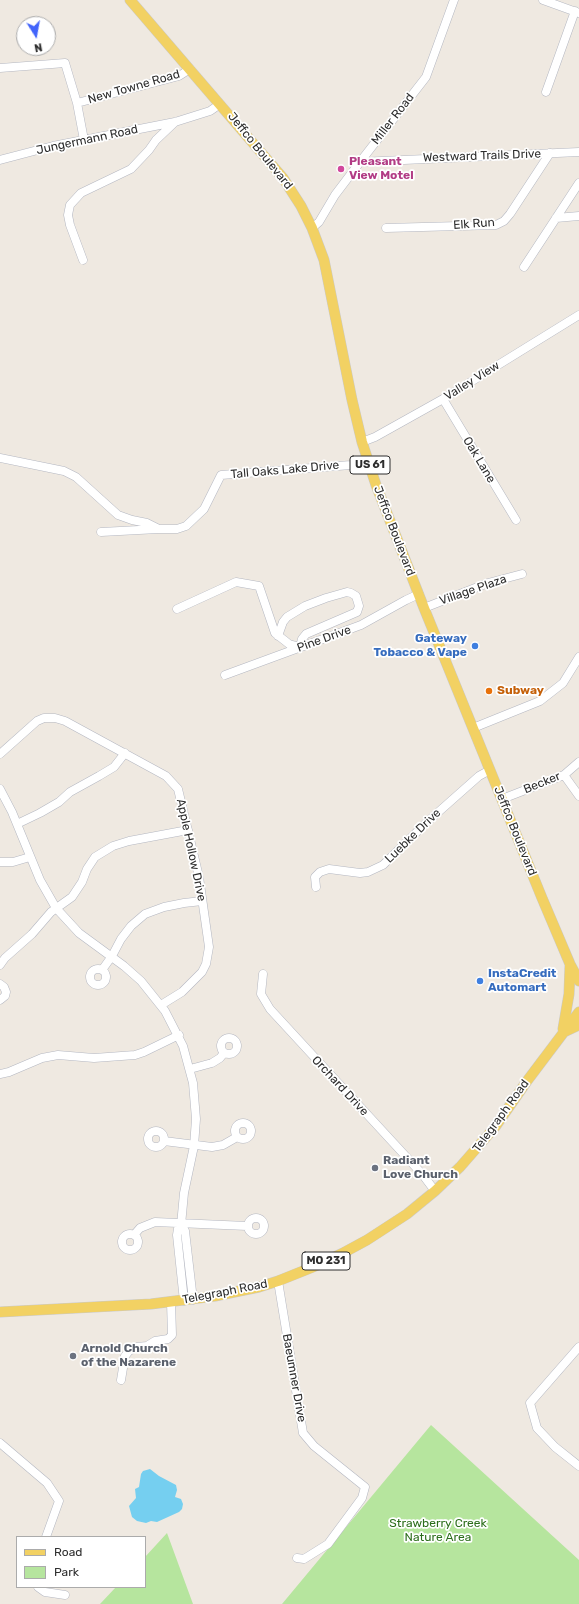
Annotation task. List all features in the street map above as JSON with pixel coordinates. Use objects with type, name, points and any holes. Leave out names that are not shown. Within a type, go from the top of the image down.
[{"type":"main road","name":"Jeffco Boulevard","points":[[130,0],[283,178],[301,206],[312,228],[324,260],[329,280],[352,400],[362,442],[391,526],[570,964],[579,981]]},
{"type":"main road","points":[[562,1033],[569,994],[570,964]]},
{"type":"main road","name":"Telegraph Road","points":[[0,1312],[170,1302],[243,1291],[278,1281],[320,1264],[367,1240],[407,1214],[435,1191],[473,1154],[495,1127],[562,1033],[579,1012]]},
{"type":"main road","points":[[562,1033],[579,1025]]},
{"type":"street","name":"Miller Road","points":[[312,228],[319,222],[335,195],[426,77],[454,0]]},
{"type":"street","points":[[543,0],[577,12],[546,92]]},
{"type":"street","points":[[0,68],[65,63],[77,103],[84,140]]},
{"type":"street","name":"New Towne Road","points":[[77,103],[179,76],[190,69]]},
{"type":"street","name":"Jungermann Road","points":[[0,160],[84,140],[175,122],[210,111],[220,104]]},
{"type":"street","points":[[82,260],[70,225],[68,215],[70,205],[82,194],[132,169],[156,140],[175,122]]},
{"type":"street","name":"Westward Trails Drive","points":[[360,162],[579,152]]},
{"type":"street","name":"Elk Run","points":[[386,228],[496,225],[504,221],[510,214],[550,153]]},
{"type":"street","points":[[524,267],[579,183]]},
{"type":"street","points":[[556,218],[579,216]]},
{"type":"street","name":"Valley View","points":[[362,442],[375,437],[443,399],[579,315]]},
{"type":"street","name":"Oak Lane","points":[[443,399],[516,520]]},
{"type":"street","name":"Tall Oaks Lake Drive","points":[[0,458],[64,471],[76,477],[118,515],[147,523],[159,529]]},
{"type":"street","name":"Tall Oaks Lake Drive","points":[[101,532],[159,529],[177,530],[186,526],[204,509],[221,475],[351,465],[368,461]]},
{"type":"street","name":"Village Plaza","points":[[424,608],[488,583],[522,574]]},
{"type":"street","points":[[177,608],[236,582],[259,586],[275,633],[278,636],[289,644],[300,648],[302,639],[306,634],[357,612],[359,606],[356,596],[351,592],[347,592],[305,606],[287,617],[283,622],[278,636]]},
{"type":"street","name":"Pine Drive","points":[[225,675],[361,625],[419,594]]},
{"type":"street","points":[[473,728],[540,701],[564,683],[579,657]]},
{"type":"street","name":"Apple Hollow Drive","points":[[0,754],[37,721],[44,718],[65,720],[166,776],[178,789],[199,877],[209,947],[206,964],[202,972],[182,992],[161,1004]]},
{"type":"street","points":[[17,824],[52,806],[70,792],[114,767],[125,753]]},
{"type":"street","name":"Becker","points":[[502,799],[564,775],[579,762]]},
{"type":"street","name":"Luebke Drive","points":[[316,888],[315,877],[324,870],[329,869],[360,873],[368,872],[383,865],[426,823],[479,776],[490,770]]},
{"type":"street","points":[[564,775],[579,796]]},
{"type":"street","points":[[0,789],[17,824],[40,880],[56,908],[80,933],[112,956],[141,981],[161,1004],[178,1035],[190,1069],[196,1105],[194,1145],[184,1193],[181,1224],[177,1232],[177,1240],[188,1300]]},
{"type":"street","points":[[0,965],[5,958],[32,934],[56,908],[72,897],[95,857],[113,846],[129,841],[188,830]]},
{"type":"street","points":[[0,854],[0,862],[13,862],[30,856]]},
{"type":"street","points":[[102,970],[124,935],[131,926],[145,914],[164,907],[202,901]]},
{"type":"street","name":"Orchard Drive","points":[[263,974],[261,994],[270,1009],[423,1175],[435,1191]]},
{"type":"street","points":[[0,984],[4,987],[6,992],[5,996],[0,1000]]},
{"type":"street","points":[[0,1074],[9,1072],[42,1058],[58,1055],[94,1058],[135,1055],[178,1035]]},
{"type":"street","points":[[190,1069],[212,1063],[220,1058],[224,1053]]},
{"type":"street","points":[[164,1141],[194,1145],[218,1146],[228,1143],[236,1137]]},
{"type":"street","points":[[134,1235],[140,1228],[155,1222],[247,1226]]},
{"type":"street","name":"Baeumner Drive","points":[[278,1281],[303,1433],[314,1446],[365,1487],[362,1498],[328,1544],[304,1559],[297,1558]]},
{"type":"street","points":[[121,1380],[125,1356],[129,1351],[137,1347],[147,1346],[155,1341],[168,1339],[172,1334],[170,1302]]},
{"type":"street","points":[[579,1347],[530,1403],[536,1428],[555,1447],[579,1466]]},
{"type":"street","points":[[0,1444],[47,1483],[58,1501],[46,1536]]},
{"type":"street","points":[[39,1588],[45,1592],[65,1595]]},
{"type":"green space","name":"Strawberry Creek Nature Area","points":[[431,1425],[579,1560],[579,1604],[282,1604]]},
{"type":"green space","points":[[167,1533],[193,1604],[100,1604],[115,1588],[146,1588],[146,1556]]},
{"type":"water","points":[[150,1469],[159,1476],[176,1485],[177,1490],[175,1497],[181,1499],[183,1504],[182,1509],[179,1512],[157,1522],[151,1521],[146,1523],[137,1521],[132,1517],[129,1506],[136,1498],[135,1489],[139,1487],[141,1474],[143,1471]]},
{"type":"place","name":"Pleasant View Motel","points":[[341,169]]},
{"type":"place","name":"Gateway Tobacco & Vape","points":[[475,646]]},
{"type":"place","name":"Subway","points":[[489,691]]},
{"type":"place","name":"InstaCredit Automart","points":[[480,981]]},
{"type":"place","name":"Radiant Love Church","points":[[375,1168]]},
{"type":"place","name":"Arnold Church of the Nazarene","points":[[73,1356]]}]
